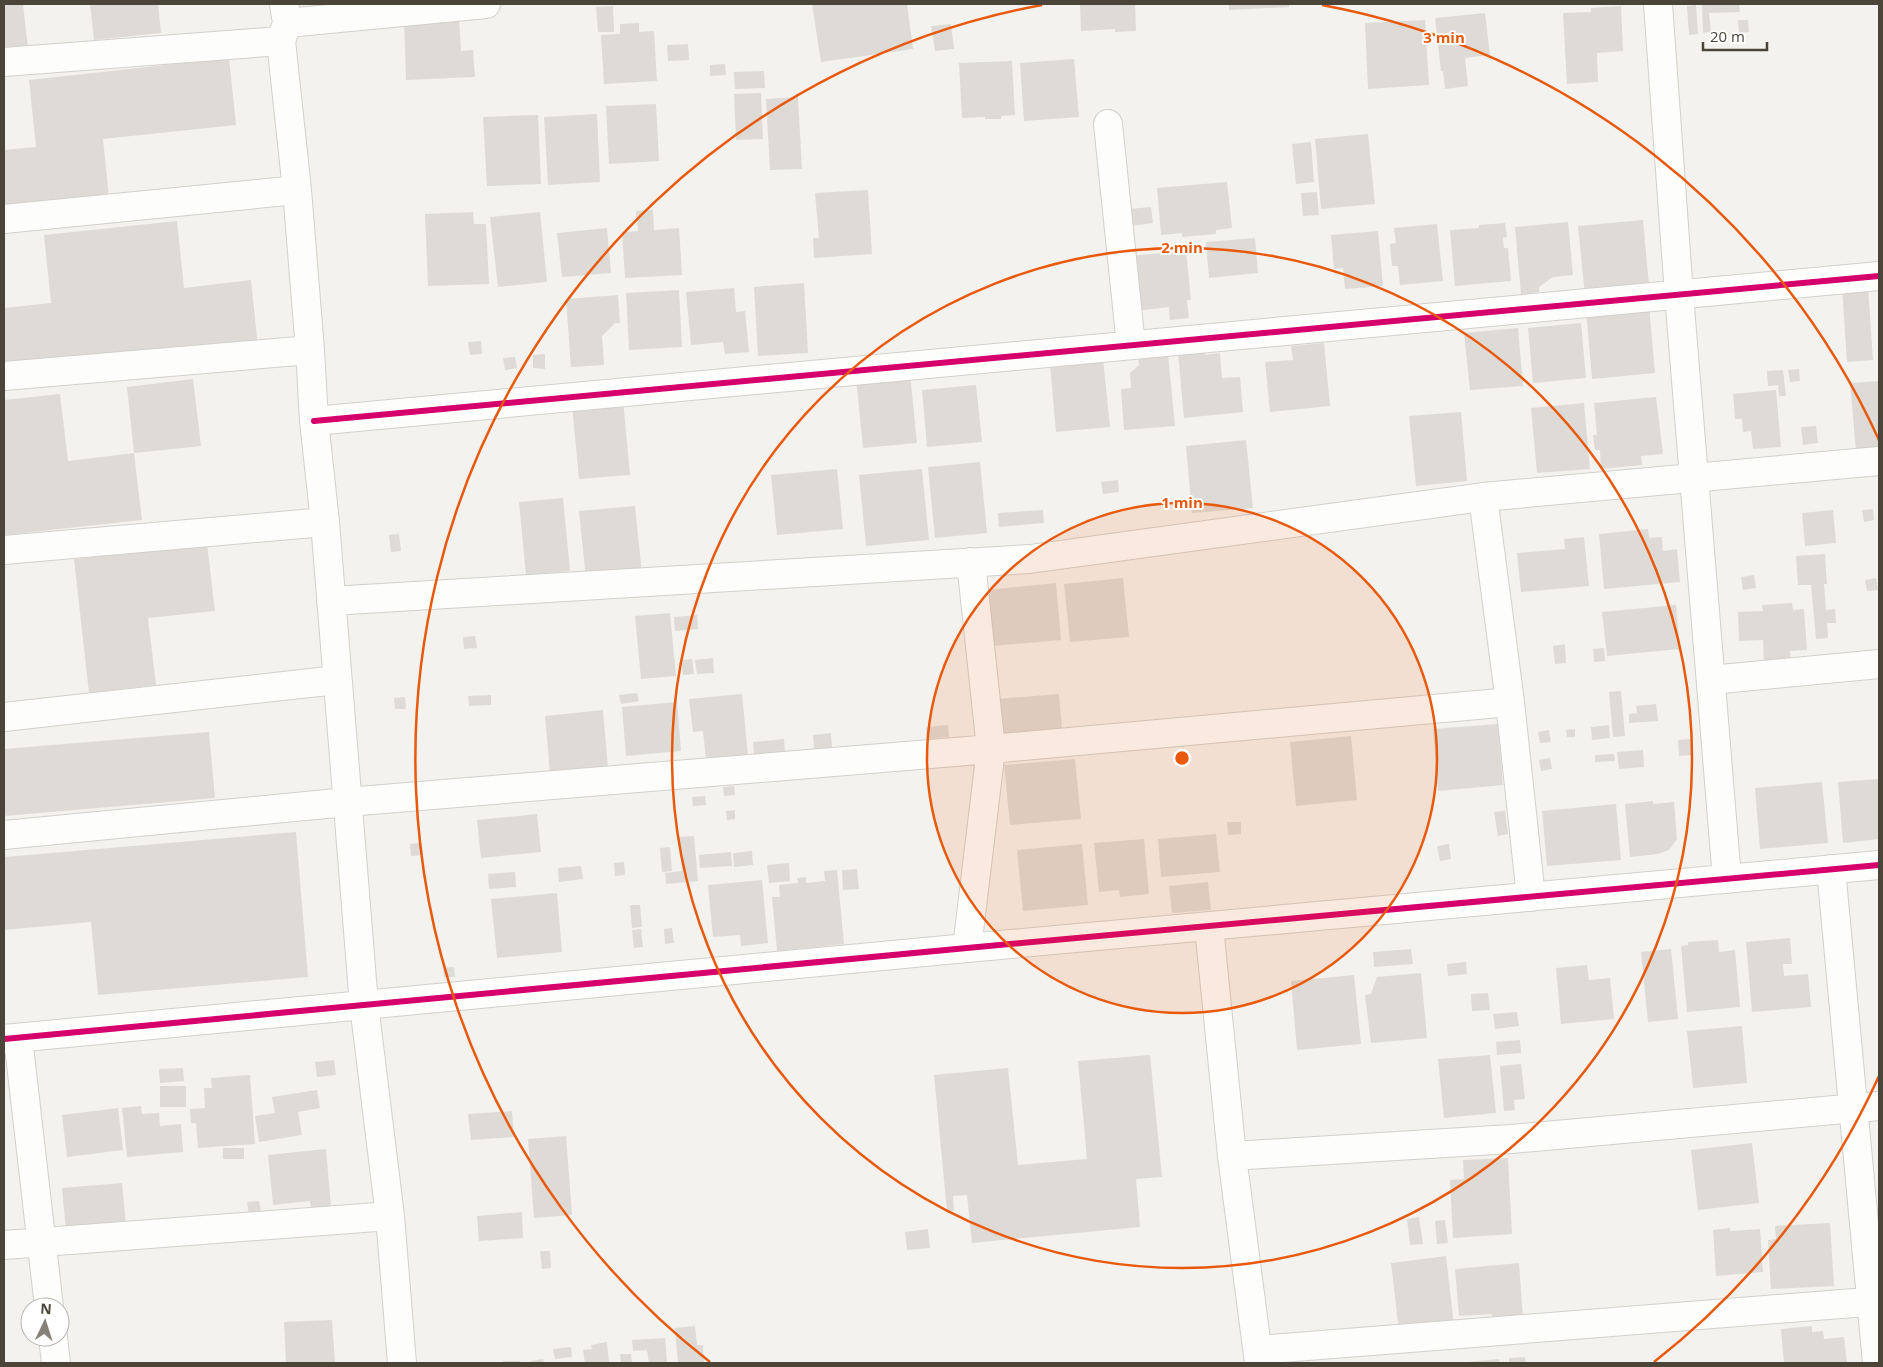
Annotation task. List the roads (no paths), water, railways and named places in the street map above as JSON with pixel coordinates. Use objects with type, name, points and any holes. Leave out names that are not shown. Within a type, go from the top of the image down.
[{"type":"street","points":[[4,62],[375,9],[486,4]]},
{"type":"street","points":[[1658,4],[1679,295],[1727,879]]},
{"type":"street","points":[[284,23],[314,421],[331,600],[364,1005],[390,1216],[402,1363]]},
{"type":"street","points":[[1108,124],[1131,346]]},
{"type":"street","points":[[4,218],[296,190]]},
{"type":"street","points":[[314,421],[1879,276]]},
{"type":"street","points":[[4,376],[310,350]]},
{"type":"street","points":[[331,600],[1030,559],[1483,497],[1879,461]]},
{"type":"street","points":[[1483,497],[1510,702],[1531,897]]},
{"type":"street","points":[[4,550],[324,522]]},
{"type":"street","points":[[967,948],[991,749],[971,562]]},
{"type":"street","points":[[1711,680],[1879,664]]},
{"type":"street","points":[[4,717],[337,680]]},
{"type":"street","points":[[4,835],[348,802],[991,749],[1510,702]]},
{"type":"street","points":[[48,1297],[42,1242],[11,1038],[1879,865]]},
{"type":"street","points":[[1831,869],[1866,1107],[1877,1363]]},
{"type":"street","points":[[1209,927],[1232,1156],[1259,1357],[1875,1301]]},
{"type":"street","points":[[1232,1156],[1511,1139],[1866,1107]]},
{"type":"street","points":[[4,1245],[390,1216]]},
{"type":"street","points":[[54,1347],[56,1363]]}]
